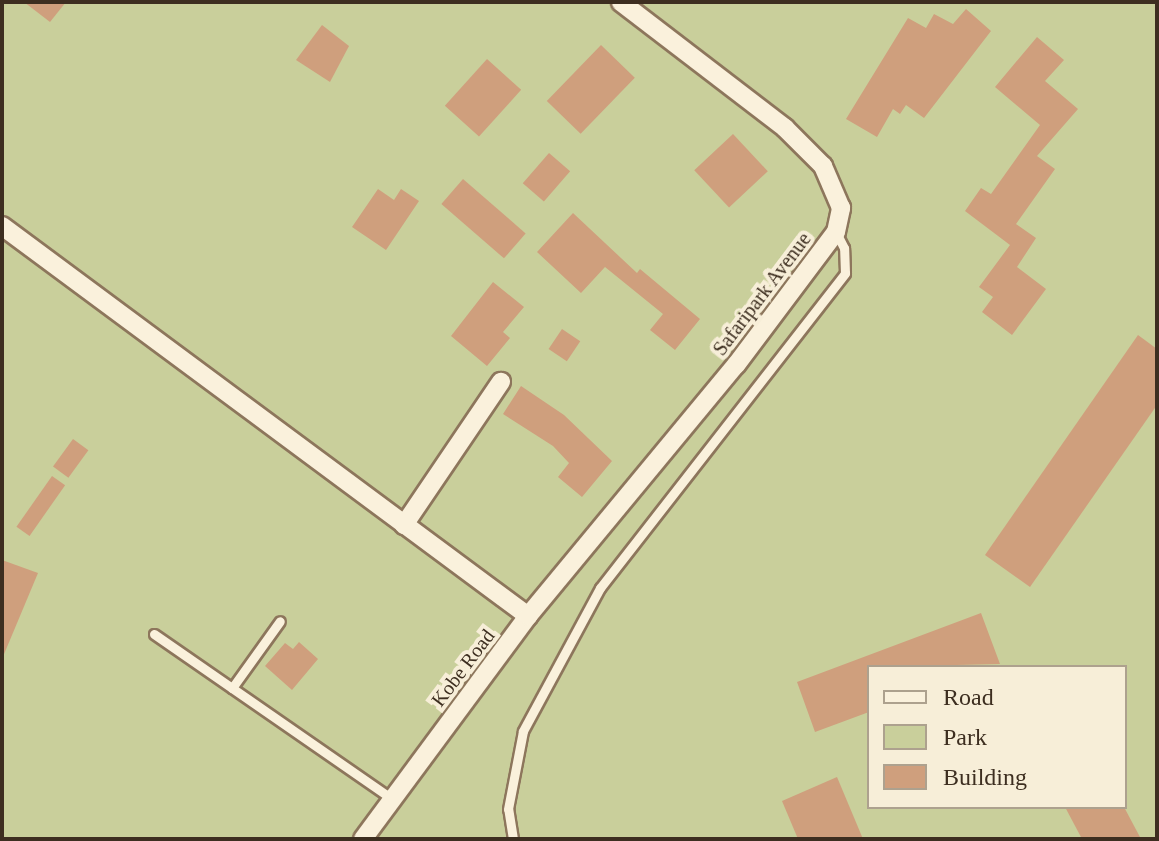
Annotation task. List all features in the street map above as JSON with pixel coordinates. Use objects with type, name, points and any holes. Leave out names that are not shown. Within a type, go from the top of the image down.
[{"type":"street","name":"Safaripark Avenue","points":[[601,525],[736,365],[836,232],[841,208],[823,166],[785,128],[621,2]]},
{"type":"street","points":[[2,226],[528,616]]},
{"type":"street","points":[[404,525],[501,382]]},
{"type":"street","name":"Kobe Road","points":[[363,839],[528,616],[601,525]]},
{"type":"lane","points":[[513,839],[508,809],[523,731],[600,588],[845,273],[844,248],[836,232]]},
{"type":"lane","points":[[232,688],[280,621]]},
{"type":"lane","points":[[154,634],[392,799]]},
{"type":"green space","points":[[2,2],[1157,2],[1157,839],[2,839]]},
{"type":"building","points":[[24,2],[66,2],[50,22]]},
{"type":"building","points":[[966,9],[991,31],[924,118],[906,105],[900,114],[893,109],[877,137],[846,119],[908,18],[926,28],[934,14],[953,24]]},
{"type":"building","points":[[322,25],[349,46],[330,82],[296,60]]},
{"type":"building","points":[[1037,37],[1064,60],[1045,81],[1078,109],[1037,156],[1055,169],[1016,224],[1036,238],[1017,267],[1046,289],[1012,335],[982,312],[993,297],[979,287],[1010,245],[965,211],[981,188],[991,194],[1040,125],[995,87]]},
{"type":"building","points":[[601,45],[635,78],[581,134],[547,101]]},
{"type":"building","points":[[487,59],[521,90],[479,137],[445,106]]},
{"type":"building","points":[[733,134],[768,171],[729,207],[694,170]]},
{"type":"building","points":[[549,153],[570,171],[544,202],[523,183]]},
{"type":"building","points":[[463,179],[526,233],[504,258],[441,204]]},
{"type":"building","points":[[378,189],[394,200],[401,189],[419,201],[386,250],[352,227]]},
{"type":"building","points":[[573,213],[637,273],[640,269],[700,319],[675,350],[650,330],[663,314],[605,267],[581,293],[537,252]]},
{"type":"building","points":[[493,282],[524,307],[503,332],[510,338],[487,366],[451,336]]},
{"type":"building","points":[[562,329],[580,341],[567,361],[549,349]]},
{"type":"building","points":[[1138,335],[1157,349],[1157,405],[1030,587],[985,555]]},
{"type":"building","points":[[521,386],[564,415],[612,461],[582,497],[558,477],[569,463],[553,446],[503,414]]},
{"type":"building","points":[[73,439],[88,450],[68,478],[53,467]]},
{"type":"building","points":[[52,476],[65,485],[30,536],[16,527]]},
{"type":"building","points":[[2,560],[38,573],[2,659]]},
{"type":"building","points":[[981,613],[1000,664],[867,665],[867,713],[815,732],[797,682]]},
{"type":"building","points":[[299,642],[318,659],[292,690],[265,666],[285,643],[293,649]]},
{"type":"building","points":[[837,777],[863,839],[798,839],[782,801]]},
{"type":"building","points":[[1066,809],[1125,809],[1141,839],[1082,839]]}]
